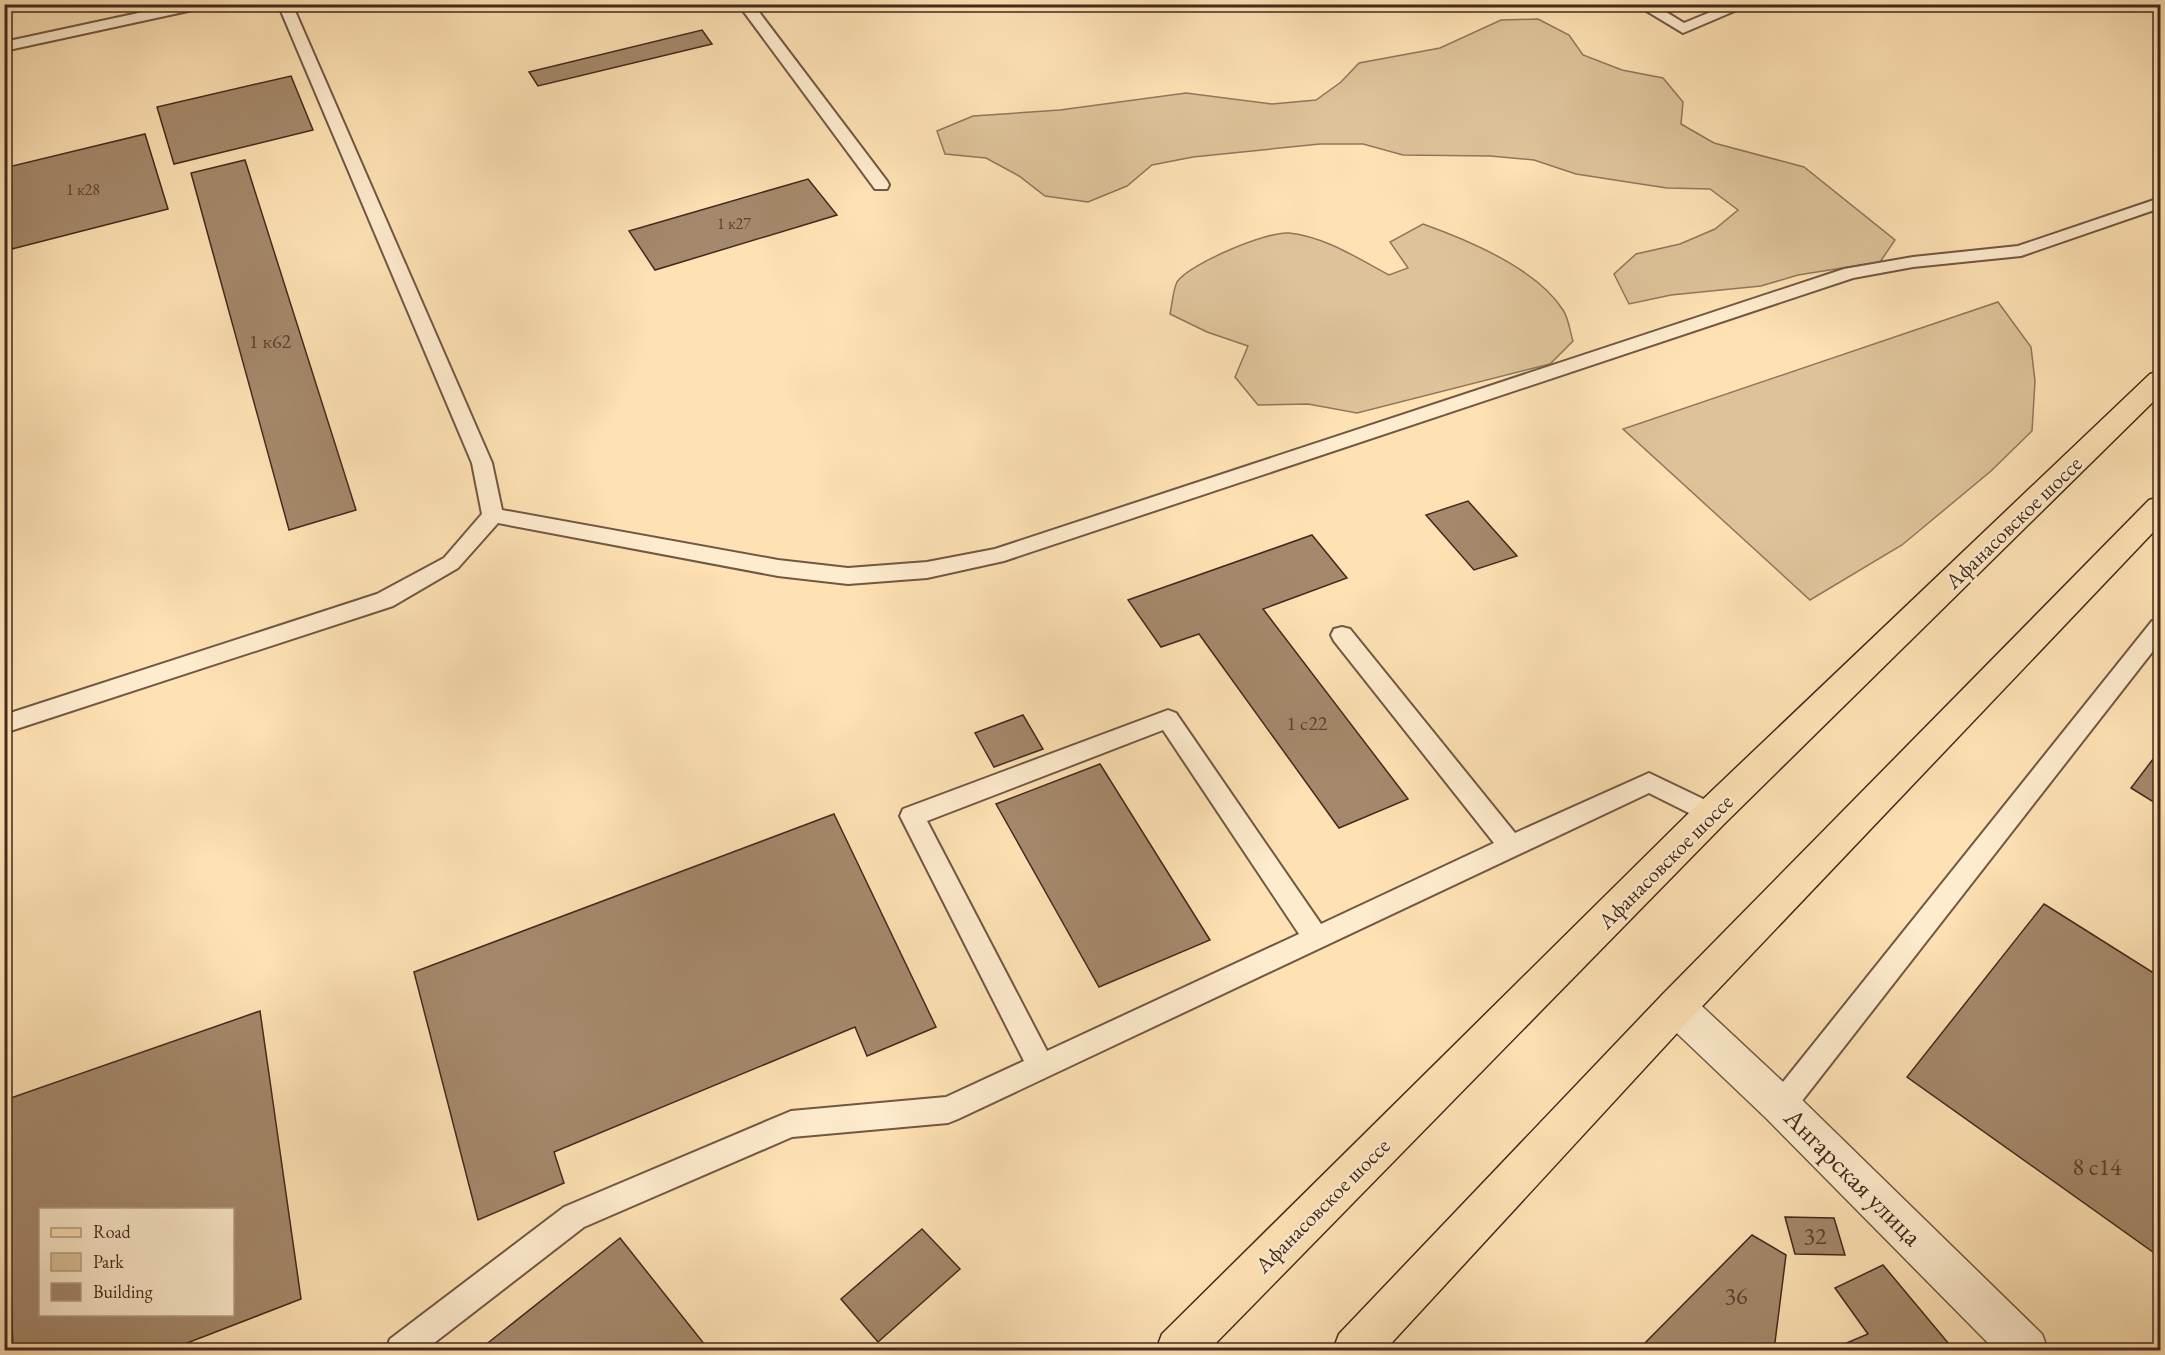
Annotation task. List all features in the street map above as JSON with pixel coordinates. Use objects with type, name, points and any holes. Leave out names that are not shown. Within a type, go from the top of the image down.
[{"type":"main road","name":"Афанасовское шоссе","points":[[1178,1350],[1711,814],[2160,380]]},
{"type":"main road","points":[[1355,1350],[1676,1007],[2160,507]]},
{"type":"street","name":"Ангарская улица","points":[[1676,1007],[1781,1106],[2026,1350]]},
{"type":"lane","points":[[4,47],[202,4]]},
{"type":"lane","points":[[285,4],[482,463],[494,515]]},
{"type":"lane","points":[[745,4],[881,185]]},
{"type":"lane","points":[[1642,4],[1683,29],[1744,4]]},
{"type":"lane","points":[[494,515],[778,568],[848,576],[927,570],[997,556],[1850,273],[1913,262],[2021,251],[2160,203]]},
{"type":"lane","points":[[4,724],[385,600],[451,562],[494,515]]},
{"type":"lane","points":[[1781,1106],[2160,627]]},
{"type":"lane","points":[[1342,635],[1511,846]]},
{"type":"lane","points":[[1041,1067],[912,816],[1168,719],[1316,938]]},
{"type":"lane","points":[[401,1350],[574,1217],[791,1124],[948,1110],[1649,782],[1711,814]]},
{"type":"green space","points":[[1538,19],[1569,35],[1583,55],[1622,70],[1663,78],[1683,102],[1681,124],[1714,143],[1804,167],[1895,240],[1880,262],[1798,275],[1761,286],[1671,295],[1629,304],[1614,274],[1636,254],[1680,244],[1715,229],[1738,210],[1710,189],[1667,188],[1576,174],[1534,160],[1490,156],[1403,155],[1363,144],[1320,144],[1193,157],[1152,165],[1127,186],[1088,202],[1045,196],[1019,176],[986,158],[945,154],[937,131],[973,116],[1060,110],[1186,93],[1272,104],[1316,100],[1341,82],[1359,63],[1440,48],[1501,20]]},
{"type":"green space","points":[[1423,224],[1480,247],[1519,269],[1536,282],[1563,310],[1573,341],[1550,364],[1357,413],[1308,404],[1258,405],[1235,377],[1248,346],[1207,332],[1170,314],[1177,282],[1184,275],[1196,266],[1247,243],[1278,234],[1303,235],[1341,249],[1389,275],[1408,268],[1390,242]]},
{"type":"green space","points":[[1998,302],[2031,347],[2035,381],[2032,431],[1991,471],[1902,545],[1810,600],[1623,429]]},
{"type":"building","points":[[702,30],[712,44],[538,86],[529,72]]},
{"type":"building","points":[[291,76],[313,130],[174,164],[157,107]]},
{"type":"building","points":[[145,134],[168,209],[4,251],[4,168]]},
{"type":"building","points":[[245,160],[356,510],[289,530],[191,173]]},
{"type":"building","points":[[808,179],[837,215],[655,270],[629,231]]},
{"type":"building","points":[[1468,501],[1517,556],[1474,570],[1426,515]]},
{"type":"building","points":[[1312,535],[1347,578],[1263,609],[1408,799],[1339,828],[1199,634],[1161,647],[1128,600]]},
{"type":"building","points":[[1023,715],[1043,749],[994,767],[975,733]]},
{"type":"building","points":[[2160,750],[2160,806],[2131,788]]},
{"type":"building","points":[[1100,764],[1210,940],[1099,987],[996,804]]},
{"type":"building","points":[[834,814],[936,1027],[867,1056],[855,1027],[554,1152],[564,1183],[478,1220],[414,972]]},
{"type":"building","points":[[2044,904],[2160,977],[2160,1257],[1907,1077]]},
{"type":"building","points":[[260,1011],[301,1299],[169,1350],[13,1350],[5,1100]]},
{"type":"building","points":[[1785,1217],[1834,1218],[1845,1255],[1795,1254]]},
{"type":"building","points":[[922,1229],[960,1269],[878,1342],[841,1299]]},
{"type":"building","points":[[1752,1235],[1786,1255],[1774,1350],[1638,1350]]},
{"type":"building","points":[[620,1238],[709,1350],[479,1350]]},
{"type":"building","points":[[1883,1265],[1954,1350],[1830,1350],[1868,1334],[1835,1288]]}]
